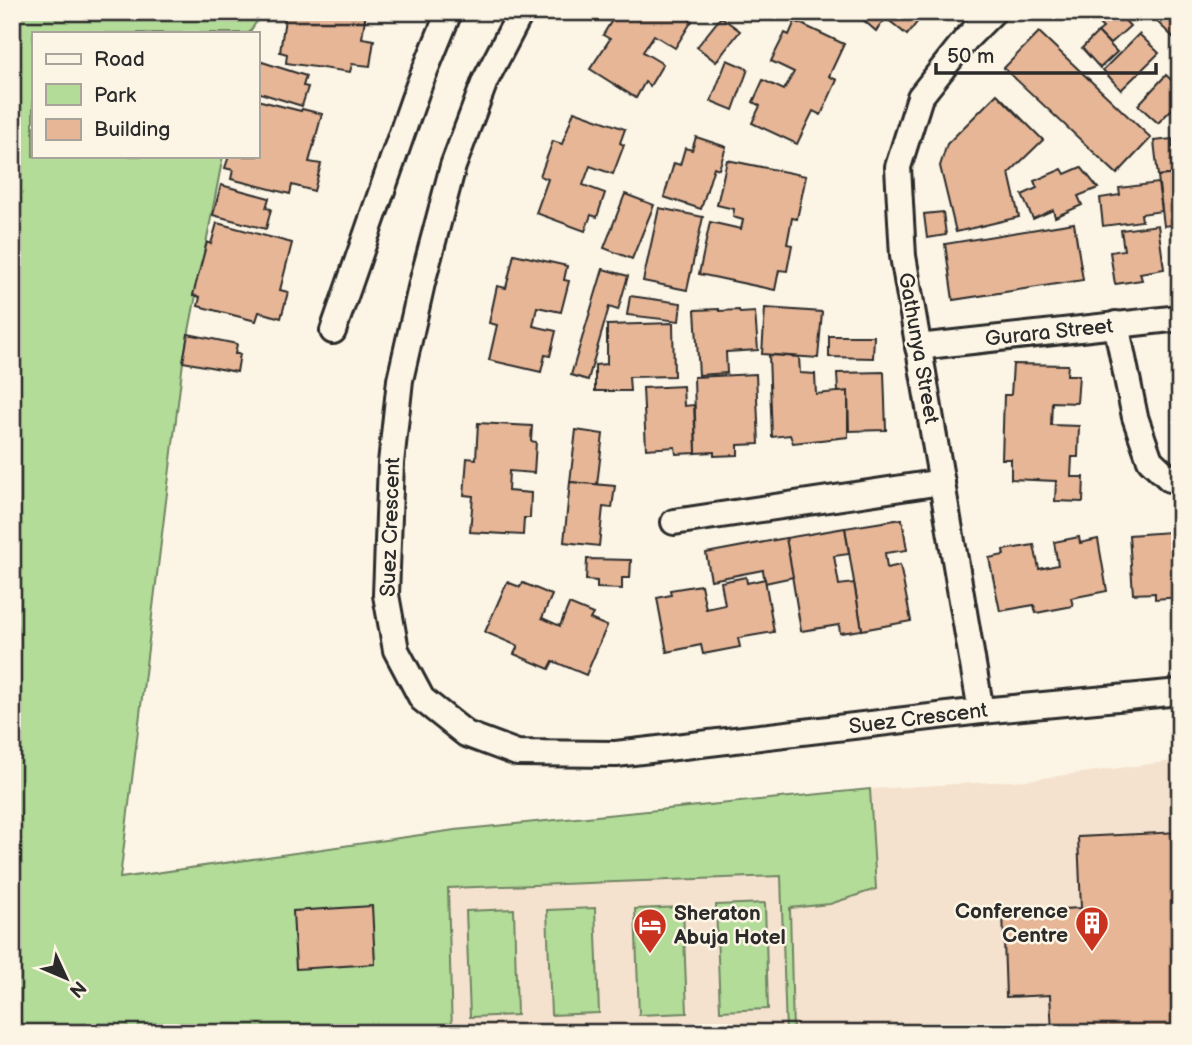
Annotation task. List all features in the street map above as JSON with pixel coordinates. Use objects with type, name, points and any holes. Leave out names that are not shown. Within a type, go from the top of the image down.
[{"type":"street","points":[[333,331],[417,90],[449,12]]},
{"type":"street","name":"Suez Crescent","points":[[521,12],[485,81],[453,166],[400,380],[391,463],[386,595],[396,650],[422,699],[466,734],[517,753],[616,754],[981,711],[1180,692]]},
{"type":"street","name":"Gathunya Street","points":[[981,711],[903,256],[898,167],[920,97],[966,39],[993,12]]},
{"type":"street","name":"Gurara Street","points":[[918,347],[1180,318]]},
{"type":"street","points":[[1116,324],[1135,417],[1150,460],[1170,479],[1180,481]]},
{"type":"street","points":[[674,522],[942,482]]},
{"type":"shaded area","name":"Sheraton Abuja Hotel","points":[[1180,760],[1180,1033],[121,1033],[455,830],[870,789],[1027,780]]},
{"type":"green space","points":[[12,12],[263,12],[250,32],[32,32],[32,158],[223,158],[183,362],[120,878],[455,830],[870,789],[876,889],[830,904],[790,908],[793,1033],[786,1033],[781,876],[448,888],[452,1033],[12,1033]]},
{"type":"green space","points":[[765,903],[768,1009],[720,1011],[716,905]]},
{"type":"green space","points":[[683,907],[687,1013],[639,1015],[635,909]]},
{"type":"green space","points":[[595,908],[599,1013],[551,1015],[547,910]]},
{"type":"green space","points":[[514,909],[517,1015],[470,1017],[466,911]]},
{"type":"building","points":[[286,12],[366,12],[362,38],[374,40],[370,66],[352,64],[350,72],[286,63],[287,54],[280,52]]},
{"type":"building","points":[[617,12],[692,12],[688,19],[692,21],[675,48],[654,35],[643,52],[663,64],[650,86],[645,82],[636,98],[590,69],[610,39],[603,35]]},
{"type":"building","points":[[854,12],[925,12],[907,35],[886,18],[876,31]]},
{"type":"building","points":[[1099,12],[1117,12],[1130,26],[1110,44],[1098,32],[1103,28],[1093,18]]},
{"type":"building","points":[[1147,12],[1180,12],[1180,44]]},
{"type":"building","points":[[721,17],[740,31],[716,62],[697,47]]},
{"type":"building","points":[[795,21],[844,44],[829,76],[837,80],[821,115],[813,111],[797,144],[752,123],[760,106],[753,102],[763,80],[784,90],[794,72],[771,61],[785,33],[789,35]]},
{"type":"building","points":[[1039,32],[1151,138],[1117,174],[1004,68]]},
{"type":"building","points":[[1098,32],[1117,52],[1100,68],[1082,48]]},
{"type":"building","points":[[1139,34],[1159,53],[1121,90],[1103,70]]},
{"type":"building","points":[[727,60],[748,69],[733,110],[711,101]]},
{"type":"building","points":[[259,61],[306,76],[303,86],[308,87],[302,106],[259,93]]},
{"type":"building","points":[[1166,75],[1180,88],[1180,101],[1158,123],[1138,105]]},
{"type":"building","points":[[997,94],[1043,140],[1009,173],[1019,217],[956,232],[940,166],[947,144]]},
{"type":"building","points":[[259,100],[322,114],[309,162],[321,164],[314,191],[292,185],[290,194],[231,179],[233,170],[225,168],[228,158],[259,158]]},
{"type":"building","points":[[574,111],[625,129],[620,143],[624,145],[613,174],[590,166],[583,185],[605,193],[597,217],[591,215],[585,231],[536,213],[548,179],[540,176],[553,141],[562,144]]},
{"type":"building","points":[[696,137],[726,147],[719,169],[714,167],[701,209],[664,197],[674,163],[680,165],[685,148],[692,150]]},
{"type":"building","points":[[1172,139],[1172,147],[1180,146],[1180,174],[1158,176],[1154,141]]},
{"type":"building","points":[[727,160],[806,176],[797,219],[792,218],[787,244],[792,245],[787,271],[779,270],[775,290],[699,274],[710,222],[741,229],[743,220],[733,217],[734,209],[717,205]]},
{"type":"building","points":[[1081,167],[1098,188],[1078,196],[1082,205],[1055,217],[1053,210],[1033,219],[1022,195],[1037,188],[1034,181],[1062,169],[1065,174]]},
{"type":"building","points":[[1180,174],[1180,224],[1164,226],[1158,176]]},
{"type":"building","points":[[1158,183],[1162,211],[1141,214],[1142,221],[1103,226],[1100,198],[1120,195],[1119,188]]},
{"type":"building","points":[[221,185],[269,198],[266,208],[271,209],[266,229],[213,215]]},
{"type":"building","points":[[625,194],[654,205],[632,259],[604,248]]},
{"type":"building","points":[[659,208],[703,217],[687,290],[643,281]]},
{"type":"building","points":[[943,212],[946,235],[927,238],[924,214]]},
{"type":"building","points":[[217,223],[292,243],[280,290],[288,292],[281,318],[259,312],[256,321],[198,306],[200,297],[193,295],[207,242],[211,244]]},
{"type":"building","points":[[1074,223],[1083,280],[953,300],[945,244]]},
{"type":"building","points":[[1158,225],[1164,269],[1140,273],[1142,280],[1115,284],[1110,252],[1124,250],[1121,230]]},
{"type":"building","points":[[514,254],[567,266],[564,280],[569,281],[561,312],[537,307],[533,326],[556,331],[550,356],[545,355],[541,372],[489,360],[497,325],[489,323],[497,286],[506,288]]},
{"type":"building","points":[[603,269],[628,276],[618,310],[609,307],[588,380],[571,375]]},
{"type":"building","points":[[630,296],[681,303],[679,321],[627,315]]},
{"type":"building","points":[[765,308],[822,312],[818,358],[762,354]]},
{"type":"building","points":[[695,310],[739,310],[740,313],[755,312],[758,350],[726,352],[727,373],[699,375]]},
{"type":"building","points":[[673,323],[674,376],[629,377],[630,391],[595,391],[595,365],[607,364],[607,325]]},
{"type":"building","points":[[188,334],[237,344],[235,354],[240,354],[237,372],[183,362]]},
{"type":"building","points":[[829,336],[874,336],[873,358],[829,357]]},
{"type":"building","points":[[769,355],[799,357],[800,373],[815,374],[816,394],[848,391],[848,437],[793,443],[790,435],[772,437]]},
{"type":"building","points":[[1013,364],[1068,365],[1067,375],[1079,375],[1077,403],[1052,402],[1051,425],[1079,426],[1078,457],[1072,457],[1071,477],[1084,477],[1083,502],[1055,501],[1056,481],[1011,479],[1011,459],[1002,459],[1004,395],[1011,395]]},
{"type":"building","points":[[884,372],[886,430],[849,431],[848,391],[838,392],[837,373]]},
{"type":"building","points":[[756,374],[759,444],[738,445],[738,455],[714,456],[714,452],[696,453],[694,377]]},
{"type":"building","points":[[683,386],[684,406],[694,405],[696,453],[676,454],[675,447],[646,449],[643,388]]},
{"type":"building","points":[[478,423],[532,426],[531,441],[536,442],[534,473],[509,471],[508,491],[531,493],[530,518],[524,518],[523,535],[470,532],[473,496],[464,495],[467,458],[476,459]]},
{"type":"building","points":[[576,430],[603,434],[597,485],[570,482]]},
{"type":"building","points":[[570,482],[615,486],[612,508],[603,507],[599,546],[564,542]]},
{"type":"building","points":[[902,519],[907,550],[885,553],[887,568],[900,565],[911,621],[862,630],[845,528]]},
{"type":"building","points":[[845,528],[849,554],[834,556],[839,585],[854,583],[862,630],[840,633],[839,625],[801,631],[786,538]]},
{"type":"building","points":[[1170,532],[1172,549],[1180,548],[1180,597],[1155,599],[1155,593],[1133,594],[1129,535]]},
{"type":"building","points":[[1079,537],[1080,543],[1098,539],[1107,591],[1071,598],[1073,606],[1036,613],[1034,605],[1000,611],[989,558],[1004,555],[1003,550],[1034,545],[1039,569],[1058,565],[1054,542]]},
{"type":"building","points":[[786,538],[793,577],[765,583],[763,570],[711,580],[706,553]]},
{"type":"building","points":[[587,559],[631,560],[630,578],[622,578],[622,589],[597,588],[597,581],[586,580]]},
{"type":"building","points":[[746,577],[747,583],[765,579],[774,632],[738,638],[740,647],[703,654],[701,645],[667,652],[657,598],[671,595],[670,590],[701,585],[706,609],[725,605],[721,582]]},
{"type":"building","points":[[507,582],[520,587],[523,583],[552,595],[542,618],[560,626],[569,604],[593,614],[590,619],[607,626],[586,675],[553,661],[549,669],[514,654],[518,646],[485,632]]},
{"type":"building","name":"Conference Centre","points":[[1180,832],[1180,1033],[1052,1033],[1050,995],[1006,997],[1003,912],[1081,908],[1078,837]]},
{"type":"building","points":[[372,906],[375,964],[296,969],[293,911]]},
{"type":"place","name":"Conference Centre","points":[[1092,953]]},
{"type":"place","name":"Sheraton Abuja Hotel","points":[[650,955]]}]
